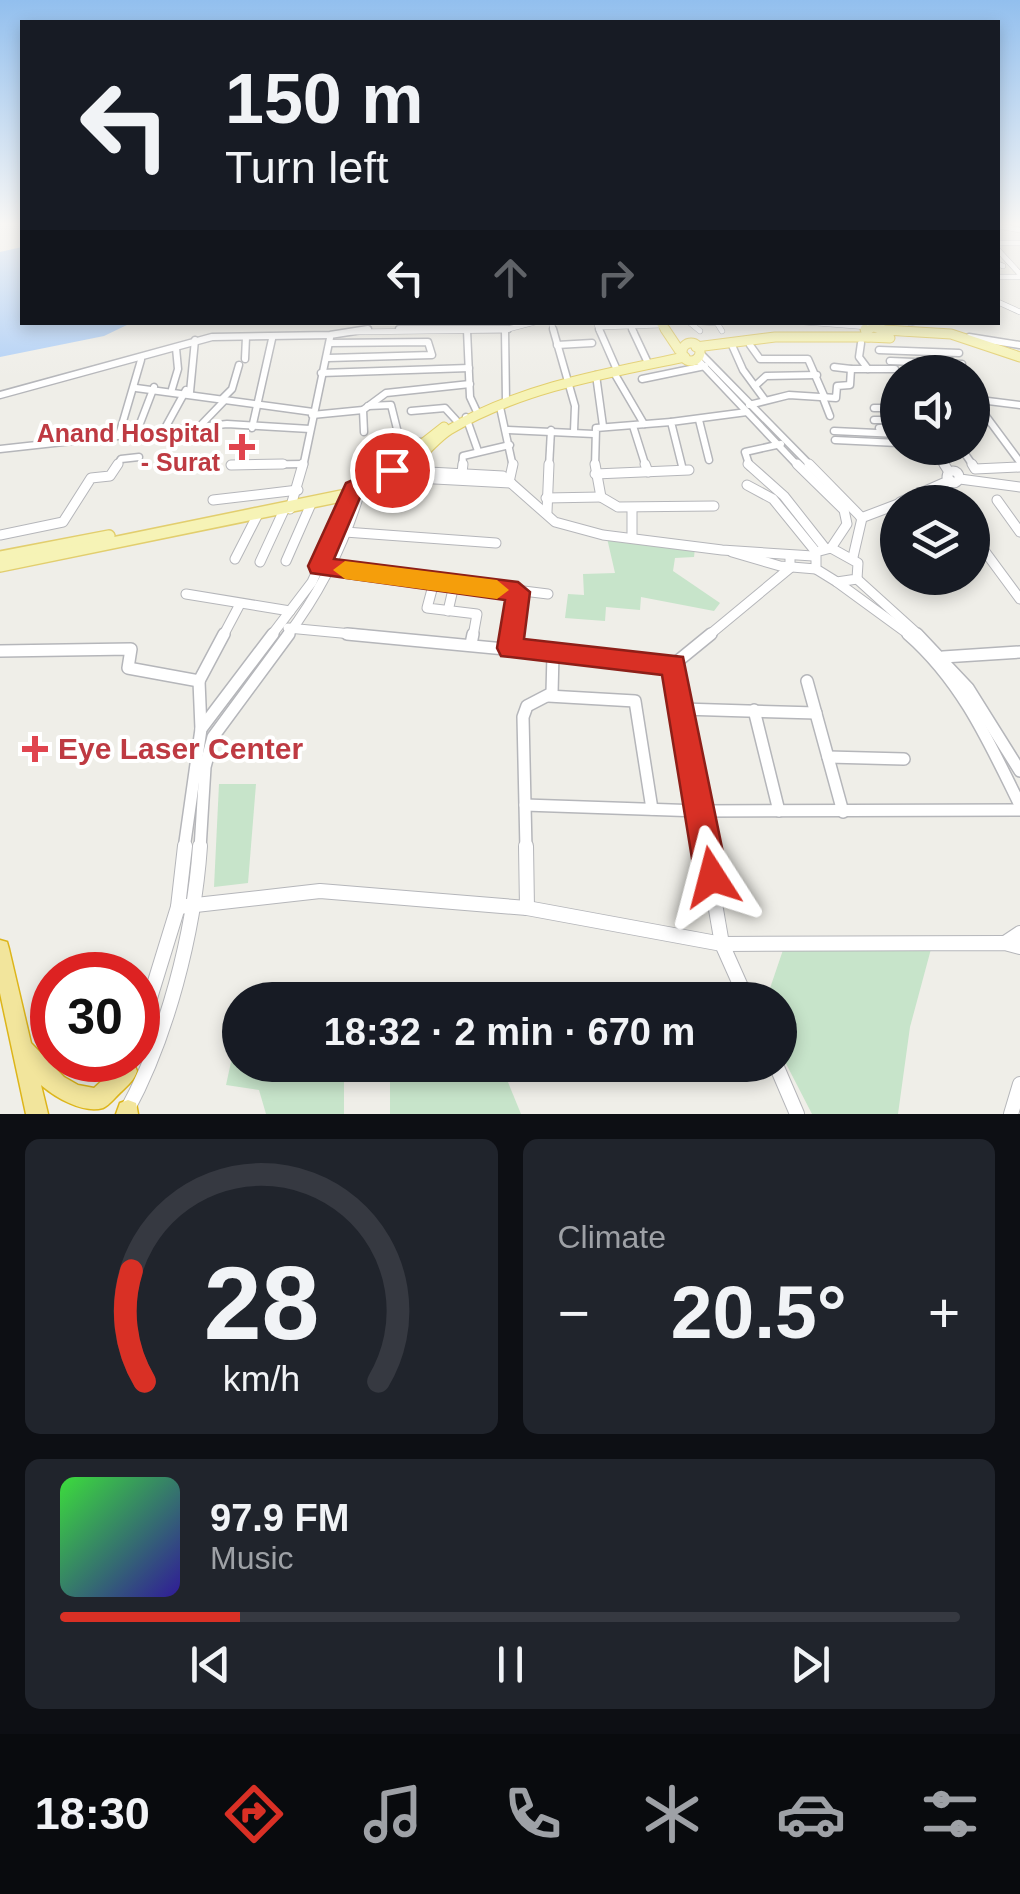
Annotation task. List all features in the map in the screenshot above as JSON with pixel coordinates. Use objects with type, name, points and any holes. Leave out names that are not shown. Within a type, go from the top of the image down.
[{"type":"highway","points":[[0,949],[36,1114]]},
{"type":"highway","points":[[24,1049],[30,1056]]},
{"type":"highway","points":[[54,1082],[80,1099],[98,1100],[114,1082]]},
{"type":"main road","points":[[665,325],[691,352]]},
{"type":"main road","points":[[732,345],[869,335],[913,325],[1020,360]]},
{"type":"main road","points":[[885,329],[954,336]]},
{"type":"main road","points":[[617,371],[691,352],[775,337],[869,335]]},
{"type":"main road","points":[[396,473],[422,442],[467,418],[566,383],[691,352]]},
{"type":"main road","points":[[0,566],[257,516],[291,503],[311,504],[334,498],[396,473],[467,418]]},
{"type":"main road","points":[[0,556],[358,489]]},
{"type":"main road","points":[[334,498],[344,510]]},
{"type":"street","points":[[260,562],[291,503],[304,464],[321,373],[328,358],[321,325]]},
{"type":"street","points":[[0,398],[195,342],[246,336],[324,336],[349,327],[443,326],[467,330],[480,326],[505,330],[524,325]]},
{"type":"street","points":[[552,325],[576,406],[574,431]]},
{"type":"street","points":[[642,325],[598,325],[644,424]]},
{"type":"street","points":[[718,325],[722,331]]},
{"type":"street","points":[[827,325],[869,335],[883,355]]},
{"type":"street","points":[[393,342],[399,326]]},
{"type":"street","points":[[631,326],[652,362]]},
{"type":"street","points":[[422,342],[424,328]]},
{"type":"street","points":[[467,330],[467,418],[478,451]]},
{"type":"street","points":[[505,330],[502,340],[513,482]]},
{"type":"street","points":[[868,369],[860,358],[869,335]]},
{"type":"street","points":[[199,427],[232,389],[246,336]]},
{"type":"street","points":[[0,398],[195,342],[324,336],[432,343],[431,356],[328,358]]},
{"type":"street","points":[[954,336],[1020,345]]},
{"type":"street","points":[[252,428],[260,410],[272,339]]},
{"type":"street","points":[[644,340],[652,362]]},
{"type":"street","points":[[164,430],[188,392],[195,342]]},
{"type":"street","points":[[556,345],[592,342]]},
{"type":"street","points":[[732,345],[765,400]]},
{"type":"street","points":[[750,345],[760,358],[805,358],[817,375],[830,416]]},
{"type":"street","points":[[172,389],[178,369],[176,348]]},
{"type":"street","points":[[879,350],[959,353]]},
{"type":"street","points":[[691,352],[749,409]]},
{"type":"street","points":[[691,352],[862,518]]},
{"type":"street","points":[[120,436],[141,360]]},
{"type":"street","points":[[642,380],[705,366]]},
{"type":"street","points":[[834,367],[880,369]]},
{"type":"street","points":[[321,373],[469,368]]},
{"type":"street","points":[[508,430],[594,434],[604,426],[699,420],[789,395],[838,397],[838,386],[850,385],[851,368]]},
{"type":"street","points":[[596,375],[604,426]]},
{"type":"street","points":[[755,386],[766,376],[817,375]]},
{"type":"street","points":[[779,378],[789,395]]},
{"type":"street","points":[[376,384],[377,397]]},
{"type":"street","points":[[364,432],[366,408],[377,397],[470,384]]},
{"type":"street","points":[[136,434],[154,387]]},
{"type":"street","points":[[136,388],[188,392],[274,414],[391,405],[400,444],[409,453]]},
{"type":"street","points":[[990,402],[1019,406]]},
{"type":"street","points":[[411,411],[445,408],[467,418]]},
{"type":"street","points":[[874,408],[880,408]]},
{"type":"street","points":[[699,420],[709,460]]},
{"type":"street","points":[[596,474],[686,468],[671,422]]},
{"type":"street","points":[[973,465],[975,469],[1020,464],[990,422]]},
{"type":"street","points":[[0,450],[227,424],[310,429]]},
{"type":"street","points":[[633,426],[648,472]]},
{"type":"street","points":[[546,514],[551,430]]},
{"type":"street","points":[[880,432],[834,435],[880,441]]},
{"type":"street","points":[[594,434],[601,497],[611,506],[714,506]]},
{"type":"street","points":[[127,1113],[146,1076],[196,905],[206,767],[213,737],[325,567],[358,489],[366,450],[422,442]]},
{"type":"street","points":[[783,444],[848,518],[862,518],[880,511]]},
{"type":"street","points":[[783,444],[745,452],[744,460],[756,475],[784,496],[821,551]]},
{"type":"street","points":[[462,473],[463,456],[510,445]]},
{"type":"street","points":[[1008,445],[1020,446]]},
{"type":"street","points":[[0,535],[63,522],[91,478],[110,476],[121,458],[139,457]]},
{"type":"street","points":[[231,465],[304,464]]},
{"type":"street","points":[[944,465],[953,477]]},
{"type":"street","points":[[396,473],[462,473],[513,482],[554,522],[595,533],[725,549],[816,569],[890,618],[940,658],[974,715],[1020,808],[779,812],[525,804]]},
{"type":"street","points":[[396,473],[513,482]]},
{"type":"street","points":[[941,485],[953,477],[1019,488]]},
{"type":"street","points":[[747,484],[774,499],[821,551]]},
{"type":"street","points":[[342,531],[344,510],[358,489]]},
{"type":"street","points":[[546,498],[601,497]]},
{"type":"street","points":[[212,500],[291,503]]},
{"type":"street","points":[[997,500],[1020,532]]},
{"type":"street","points":[[286,561],[311,504]]},
{"type":"street","points":[[632,508],[632,538]]},
{"type":"street","points":[[234,559],[257,516]]},
{"type":"street","points":[[816,569],[821,551],[848,518]]},
{"type":"street","points":[[857,579],[860,569],[853,557],[862,518]]},
{"type":"street","points":[[342,531],[496,543]]},
{"type":"street","points":[[284,628],[674,665],[790,562],[821,551],[853,557]]},
{"type":"street","points":[[990,558],[1020,599]]},
{"type":"street","points":[[325,567],[548,594]]},
{"type":"street","points":[[202,729],[284,628],[290,611],[325,567]]},
{"type":"street","points":[[836,582],[857,579]]},
{"type":"street","points":[[857,579],[940,658],[984,708],[1020,771]]},
{"type":"street","points":[[434,582],[427,608],[477,614],[472,644]]},
{"type":"street","points":[[448,611],[454,584]]},
{"type":"street","points":[[510,648],[518,592]]},
{"type":"street","points":[[186,594],[290,611]]},
{"type":"street","points":[[160,966],[178,907],[194,754],[202,729],[199,681],[240,604]]},
{"type":"street","points":[[0,651],[132,649],[128,668],[199,681]]},
{"type":"street","points":[[940,658],[1020,652]]},
{"type":"street","points":[[527,908],[523,713],[527,706],[553,690],[553,654]]},
{"type":"street","points":[[674,665],[722,944],[739,982]]},
{"type":"street","points":[[807,682],[843,812]]},
{"type":"street","points":[[548,696],[635,701],[652,808]]},
{"type":"street","points":[[682,709],[816,713]]},
{"type":"street","points":[[754,710],[779,812]]},
{"type":"street","points":[[828,757],[904,759]]},
{"type":"street","points":[[178,907],[320,891],[527,908],[722,944],[1005,943],[1020,948]]},
{"type":"street","points":[[1005,943],[1020,933]]},
{"type":"street","points":[[99,1114],[118,1082]]},
{"type":"street","points":[[783,1082],[797,1114]]},
{"type":"street","points":[[1012,1114],[1020,1084]]},
{"type":"green space","points":[[607,538],[695,548],[694,557],[675,558],[673,571],[720,603],[714,611],[641,597],[640,610],[606,607],[605,621],[565,618],[568,594],[584,595],[583,574],[615,573]]},
{"type":"green space","points":[[219,784],[256,784],[248,883],[214,887]]},
{"type":"green space","points":[[931,949],[910,1027],[898,1114],[812,1114],[795,1082],[797,982],[772,982],[783,950]]},
{"type":"green space","points":[[344,1082],[344,1114],[266,1114],[259,1090],[226,1085]]},
{"type":"green space","points":[[390,1082],[508,1082],[521,1114],[390,1114]]},
{"type":"water","points":[[0,275],[20,275],[20,325],[127,325],[104,336],[0,357]]},
{"type":"slow traffic","points":[[345,570],[497,590]]},
{"type":"place","name":"Anand Hospital - Surat","points":[[242,447]]},
{"type":"place","name":"Eye Laser Center","points":[[35,749]]},
{"type":"route","points":[[392,470],[353,488],[320,566],[518,592],[510,648],[674,665],[712,877]]}]
